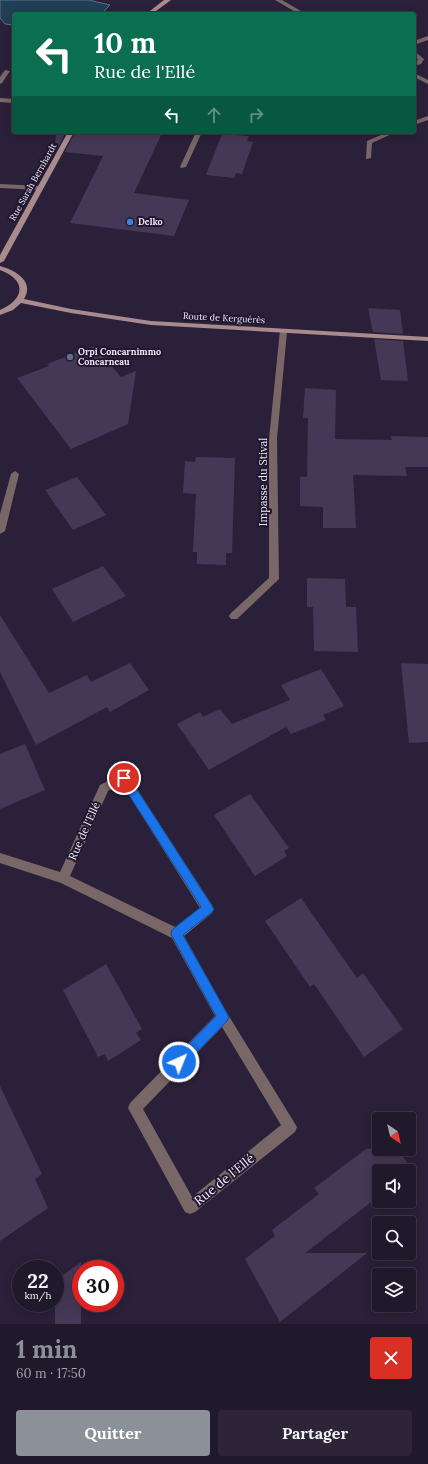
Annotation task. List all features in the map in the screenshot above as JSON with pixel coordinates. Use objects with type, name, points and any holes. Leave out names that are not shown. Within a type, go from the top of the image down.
[{"type":"street","points":[[151,12],[168,0]]},
{"type":"street","points":[[278,0],[299,12]]},
{"type":"street","points":[[416,42],[428,38]]},
{"type":"street","points":[[416,55],[421,59],[419,63],[416,64]]},
{"type":"street","points":[[0,82],[7,70]]},
{"type":"street","points":[[416,76],[428,82]]},
{"type":"street","points":[[0,100],[12,101]]},
{"type":"street","points":[[416,122],[428,118]]},
{"type":"street","name":"Rue Sarah Bernhardt","points":[[0,262],[70,134]]},
{"type":"street","points":[[183,167],[198,134]]},
{"type":"street","points":[[368,158],[369,142],[388,134]]},
{"type":"street","points":[[0,186],[40,188]]},
{"type":"street","points":[[0,268],[9,270],[18,276],[24,283],[24,292],[20,300],[13,307],[0,313]]},
{"type":"street","name":"Route de Kerguérès","points":[[20,300],[71,311],[143,322],[283,332],[428,339]]},
{"type":"street","name":"Impasse du Stival","points":[[234,616],[274,579],[273,439],[283,332]]},
{"type":"street","points":[[0,531],[15,474]]},
{"type":"street","name":"Rue de l'Ellé","points":[[64,878],[104,788],[124,778],[208,909],[176,934],[223,1017],[290,1127],[190,1207],[135,1108],[223,1017]]},
{"type":"street","points":[[0,858],[64,878],[176,934]]},
{"type":"water","points":[[0,0],[89,0],[110,5],[103,12],[12,12],[12,25],[5,24],[0,18]]},
{"type":"building","points":[[56,134],[65,134],[56,151]]},
{"type":"building","points":[[74,134],[161,135],[134,193],[189,200],[174,236],[70,223],[103,156],[65,152]]},
{"type":"building","points":[[222,134],[249,136],[247,141],[253,142],[242,174],[236,173],[234,178],[206,175]]},
{"type":"building","points":[[368,308],[400,310],[403,334],[373,332]]},
{"type":"building","points":[[374,339],[403,341],[408,381],[381,380]]},
{"type":"building","points":[[94,346],[121,377],[136,371],[128,424],[71,449],[17,378],[49,366],[47,364]]},
{"type":"building","points":[[305,388],[336,390],[335,439],[392,440],[391,436],[428,437],[428,467],[405,467],[407,476],[353,475],[356,528],[323,528],[323,507],[300,506],[300,477],[307,477],[308,418],[303,418]]},
{"type":"building","points":[[196,457],[235,458],[232,553],[226,553],[226,565],[197,564],[197,552],[193,552],[196,494],[183,493],[185,461],[195,462]]},
{"type":"building","points":[[77,477],[106,515],[73,530],[45,490]]},
{"type":"building","points":[[103,566],[126,596],[73,622],[52,589]]},
{"type":"building","points":[[307,578],[345,579],[346,607],[356,607],[358,652],[314,651],[313,607],[307,607]]},
{"type":"building","points":[[0,615],[49,693],[87,675],[91,682],[130,663],[149,690],[110,712],[107,707],[36,745],[0,672]]},
{"type":"building","points":[[401,663],[428,664],[428,742],[409,743]]},
{"type":"building","points":[[321,669],[344,706],[323,715],[326,720],[291,734],[286,727],[209,770],[177,724],[200,712],[203,717],[220,709],[232,724],[290,700],[281,685]]},
{"type":"building","points":[[25,744],[45,790],[0,809],[0,754]]},
{"type":"building","points":[[250,794],[289,848],[284,851],[287,856],[255,876],[214,815]]},
{"type":"building","points":[[301,898],[357,978],[363,973],[403,1029],[364,1057],[314,984],[310,987],[265,921]]},
{"type":"building","points":[[106,964],[142,1029],[136,1033],[141,1040],[108,1061],[105,1054],[98,1057],[63,990]]},
{"type":"building","points":[[0,1086],[42,1174],[35,1179],[48,1208],[0,1241]]},
{"type":"building","points":[[366,1149],[372,1149],[372,1156],[403,1156],[408,1164],[372,1164],[372,1201],[305,1253],[367,1253],[280,1322],[245,1259],[275,1236],[272,1230],[319,1194],[314,1188]]},
{"type":"building","points":[[72,1269],[72,1312],[81,1312],[81,1324],[55,1324],[55,1312],[64,1312],[64,1274]]},
{"type":"place","name":"Delko","points":[[130,222]]},
{"type":"place","name":"Orpi Concarnimmo Concarneau","points":[[70,357]]},
{"type":"route","points":[[124,778],[208,909],[176,934],[223,1017],[179,1062]]}]
